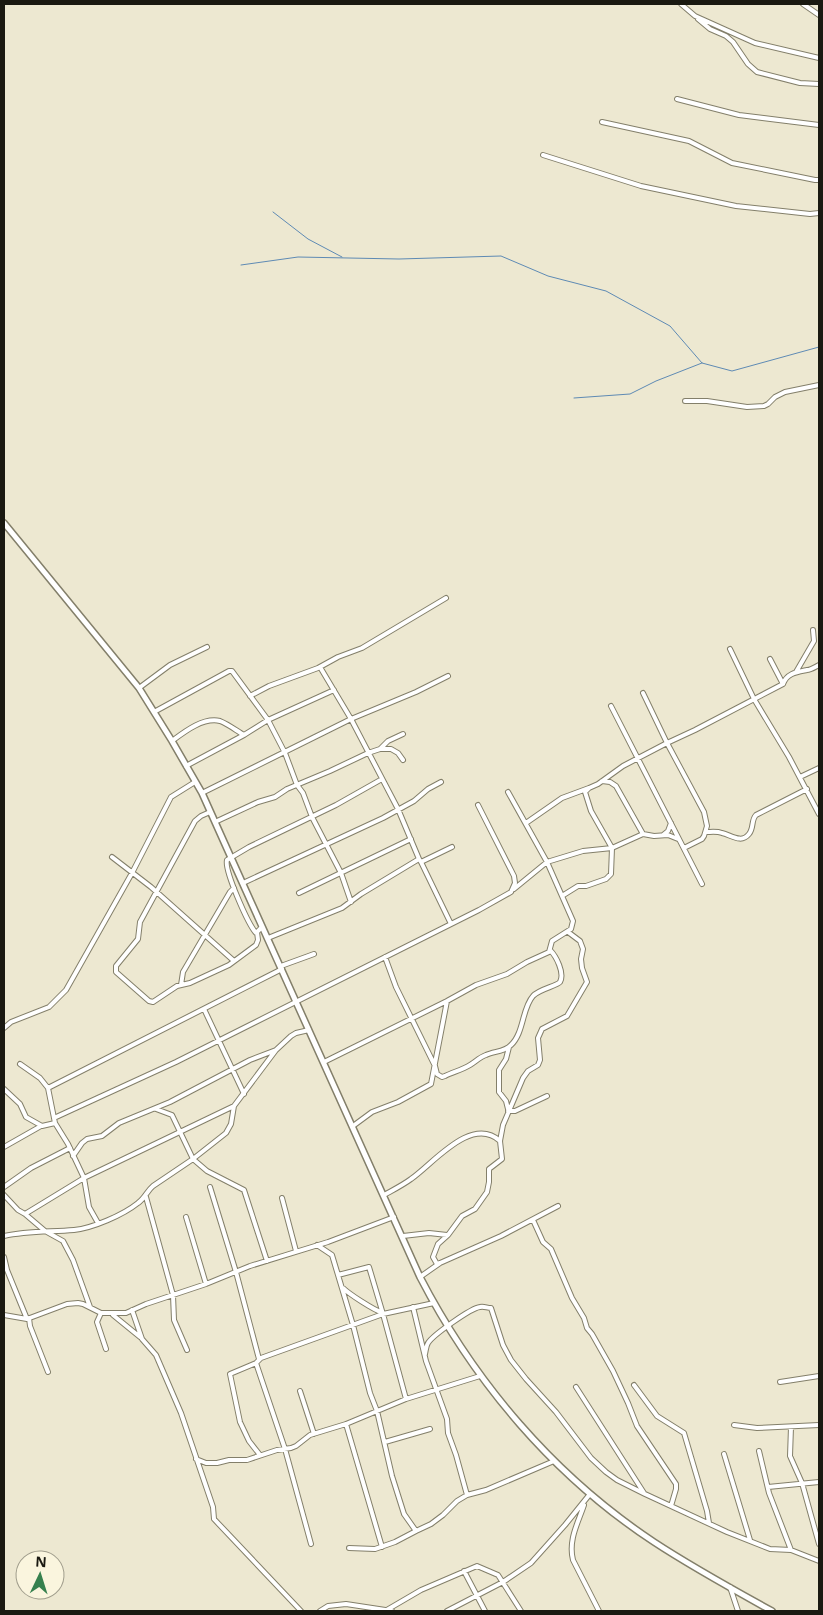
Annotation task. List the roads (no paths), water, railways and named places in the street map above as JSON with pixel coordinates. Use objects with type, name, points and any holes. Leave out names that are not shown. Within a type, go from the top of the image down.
[{"type":"street","points":[[682,4],[710,29],[726,36],[733,42],[748,64],[757,72],[800,83],[819,84]]},
{"type":"street","points":[[803,4],[819,15]]},
{"type":"street","points":[[695,16],[755,43],[819,58]]},
{"type":"street","points":[[677,99],[739,115],[819,125]]},
{"type":"street","points":[[602,122],[689,141],[732,163],[819,180]]},
{"type":"street","points":[[543,155],[640,186],[736,206],[810,214],[819,213]]},
{"type":"street","points":[[685,401],[707,401],[747,407],[764,406],[774,397],[785,392],[819,385]]},
{"type":"street","points":[[4,523],[139,688],[202,794],[420,1277],[434,1303],[480,1376],[554,1461],[590,1494],[653,1542],[772,1611]]},
{"type":"street","points":[[250,696],[362,648],[446,598]]},
{"type":"street","points":[[796,672],[814,642],[813,630]]},
{"type":"street","points":[[139,688],[170,665],[207,647]]},
{"type":"street","points":[[730,649],[754,699],[807,789],[819,814]]},
{"type":"street","points":[[770,659],[783,684]]},
{"type":"street","points":[[526,824],[562,798],[598,784],[637,758],[783,684],[788,676],[796,672],[810,670],[819,665]]},
{"type":"street","points":[[320,667],[351,719],[398,809],[420,861],[451,924]]},
{"type":"street","points":[[154,712],[232,671],[268,720],[285,753],[312,817],[341,873],[352,902]]},
{"type":"street","points":[[202,794],[351,719],[416,692],[448,676]]},
{"type":"street","points":[[186,766],[268,720],[334,690]]},
{"type":"street","points":[[643,693],[667,743],[702,806],[707,826],[706,832],[702,839],[684,848]]},
{"type":"street","points":[[611,706],[702,884]]},
{"type":"street","points":[[172,741],[196,725],[213,721],[220,722],[244,735]]},
{"type":"street","points":[[380,749],[388,741],[402,734]]},
{"type":"street","points":[[215,822],[380,749],[394,751],[403,760]]},
{"type":"street","points":[[800,777],[819,768]]},
{"type":"street","points":[[210,812],[197,818],[195,821],[140,922],[138,939],[116,966],[116,972],[151,1002],[181,984],[190,984],[234,961],[256,945],[258,940],[257,934],[249,922],[234,888],[226,862],[231,857],[312,817],[382,779]]},
{"type":"street","points":[[602,781],[610,782],[616,786],[643,834]]},
{"type":"street","points":[[4,1028],[11,1022],[49,1007],[66,990],[132,873],[171,797],[195,782]]},
{"type":"street","points":[[243,883],[414,801],[428,789],[441,782]]},
{"type":"street","points":[[562,896],[578,886],[601,882],[610,877],[612,848],[591,811],[585,794],[589,788]]},
{"type":"street","points":[[706,832],[722,832],[739,838],[746,836],[750,832],[756,815],[807,789]]},
{"type":"street","points":[[324,1062],[476,985],[507,974],[550,950],[552,941],[571,930],[573,921],[547,862],[508,792]]},
{"type":"street","points":[[478,805],[514,876],[514,889]]},
{"type":"street","points":[[663,835],[668,831],[671,823]]},
{"type":"street","points":[[4,1147],[54,1120],[219,1041],[451,924],[505,895],[547,862],[582,851],[612,848],[643,834],[678,838]]},
{"type":"street","points":[[299,893],[411,839]]},
{"type":"street","points":[[268,938],[352,902],[362,894],[420,861],[452,847]]},
{"type":"street","points":[[112,856],[151,887],[234,961]]},
{"type":"street","points":[[181,984],[183,972],[234,888]]},
{"type":"street","points":[[257,934],[258,930],[262,927]]},
{"type":"street","points":[[440,1264],[437,1264],[433,1254],[438,1244],[448,1235],[462,1216],[475,1209],[487,1192],[489,1170],[502,1159],[500,1141],[503,1125],[523,1078],[528,1071],[538,1065],[540,1060],[538,1038],[542,1029],[567,1016],[587,982],[582,968],[583,949],[580,941],[568,932]]},
{"type":"street","points":[[508,1112],[506,1101],[499,1092],[499,1070],[524,1021],[531,997],[544,988],[557,984],[560,980],[559,966],[550,950]]},
{"type":"street","points":[[48,1088],[204,1009],[281,967],[314,954]]},
{"type":"street","points":[[385,957],[396,987],[438,1074],[442,1077],[468,1066],[483,1056],[510,1047]]},
{"type":"street","points":[[353,1126],[372,1112],[398,1102],[431,1084],[447,1001]]},
{"type":"street","points":[[204,1009],[244,1094]]},
{"type":"street","points":[[26,1214],[84,1178],[234,1106],[276,1050],[291,1036],[309,1030]]},
{"type":"street","points":[[73,1156],[87,1139],[102,1136],[119,1123],[155,1109],[250,1060],[276,1050]]},
{"type":"street","points":[[20,1064],[40,1078],[48,1088],[54,1120],[84,1178],[87,1202],[98,1223]]},
{"type":"street","points":[[4,1089],[20,1104],[26,1117],[42,1126]]},
{"type":"street","points":[[508,1112],[515,1111],[547,1096]]},
{"type":"street","points":[[188,1350],[174,1320],[173,1295],[146,1196],[148,1189],[193,1159],[226,1133],[231,1124],[234,1106]]},
{"type":"street","points":[[155,1109],[172,1115],[193,1159],[207,1171],[244,1190],[267,1261]]},
{"type":"street","points":[[384,1195],[412,1178],[435,1158],[468,1136],[486,1134],[492,1135],[500,1141]]},
{"type":"street","points":[[4,1187],[31,1168],[70,1148]]},
{"type":"street","points":[[210,1187],[236,1272],[257,1361],[285,1449],[311,1544]]},
{"type":"street","points":[[4,1195],[18,1210],[26,1214],[45,1231],[63,1241],[68,1249],[90,1307]]},
{"type":"street","points":[[4,1236],[45,1231],[75,1230],[105,1221],[130,1208],[146,1196]]},
{"type":"street","points":[[282,1198],[296,1251]]},
{"type":"street","points":[[420,1277],[440,1264],[501,1236],[558,1206]]},
{"type":"street","points":[[4,1315],[28,1319],[73,1303],[83,1304],[101,1313],[126,1313],[146,1304],[296,1251],[328,1242],[394,1217]]},
{"type":"street","points":[[186,1218],[206,1284]]},
{"type":"street","points":[[533,1220],[544,1242],[550,1247],[587,1328],[613,1371],[637,1426],[676,1484],[672,1506]]},
{"type":"street","points":[[402,1236],[429,1233],[448,1235]]},
{"type":"street","points":[[318,1245],[331,1253],[353,1324],[370,1393],[377,1411],[392,1476],[404,1514],[416,1530]]},
{"type":"street","points":[[4,1257],[7,1270],[48,1372]]},
{"type":"street","points":[[338,1274],[369,1268],[406,1399]]},
{"type":"street","points":[[342,1286],[350,1294],[382,1313]]},
{"type":"street","points":[[260,1455],[248,1441],[240,1422],[229,1377],[232,1372],[382,1313],[434,1303]]},
{"type":"street","points":[[414,1306],[425,1354],[447,1419],[448,1433],[467,1495]]},
{"type":"street","points":[[425,1354],[428,1343],[448,1326],[476,1308],[492,1308],[511,1360],[556,1412],[591,1458],[606,1472],[617,1480],[645,1494],[709,1523],[776,1550],[791,1550],[819,1561]]},
{"type":"street","points":[[132,1310],[142,1339]]},
{"type":"street","points":[[101,1313],[97,1322],[106,1349]]},
{"type":"street","points":[[112,1314],[142,1339],[158,1359],[181,1413],[212,1506],[214,1520],[299,1611]]},
{"type":"street","points":[[196,1459],[206,1463],[247,1460],[296,1446],[314,1434],[346,1424],[406,1399],[480,1376]]},
{"type":"street","points":[[780,1382],[819,1376]]},
{"type":"street","points":[[634,1385],[656,1416],[684,1433],[709,1523]]},
{"type":"street","points":[[576,1387],[645,1494]]},
{"type":"street","points":[[300,1391],[314,1434]]},
{"type":"street","points":[[346,1424],[382,1547]]},
{"type":"street","points":[[734,1425],[757,1428],[819,1425]]},
{"type":"street","points":[[791,1427],[790,1456],[802,1482],[819,1544]]},
{"type":"street","points":[[385,1442],[430,1429]]},
{"type":"street","points":[[758,1451],[768,1487],[791,1550]]},
{"type":"street","points":[[724,1454],[750,1540]]},
{"type":"street","points":[[350,1548],[375,1549],[382,1547],[431,1524],[467,1495],[486,1490],[554,1461]]},
{"type":"street","points":[[768,1487],[802,1482],[819,1482]]},
{"type":"street","points":[[447,1611],[503,1582],[536,1558],[590,1494]]},
{"type":"street","points":[[584,1503],[572,1540],[571,1554],[599,1611]]},
{"type":"street","points":[[320,1611],[328,1606],[346,1604],[388,1611],[421,1590],[479,1566],[498,1575],[521,1611]]},
{"type":"street","points":[[464,1571],[485,1611]]},
{"type":"street","points":[[730,1587],[738,1611]]},
{"type":"waterway","points":[[273,212],[308,239],[342,257]]},
{"type":"waterway","points":[[241,265],[298,257],[399,259],[501,256],[548,276],[606,291],[670,326],[702,363],[732,371],[819,347]]},
{"type":"waterway","points":[[574,398],[630,394],[656,381],[702,363]]}]
